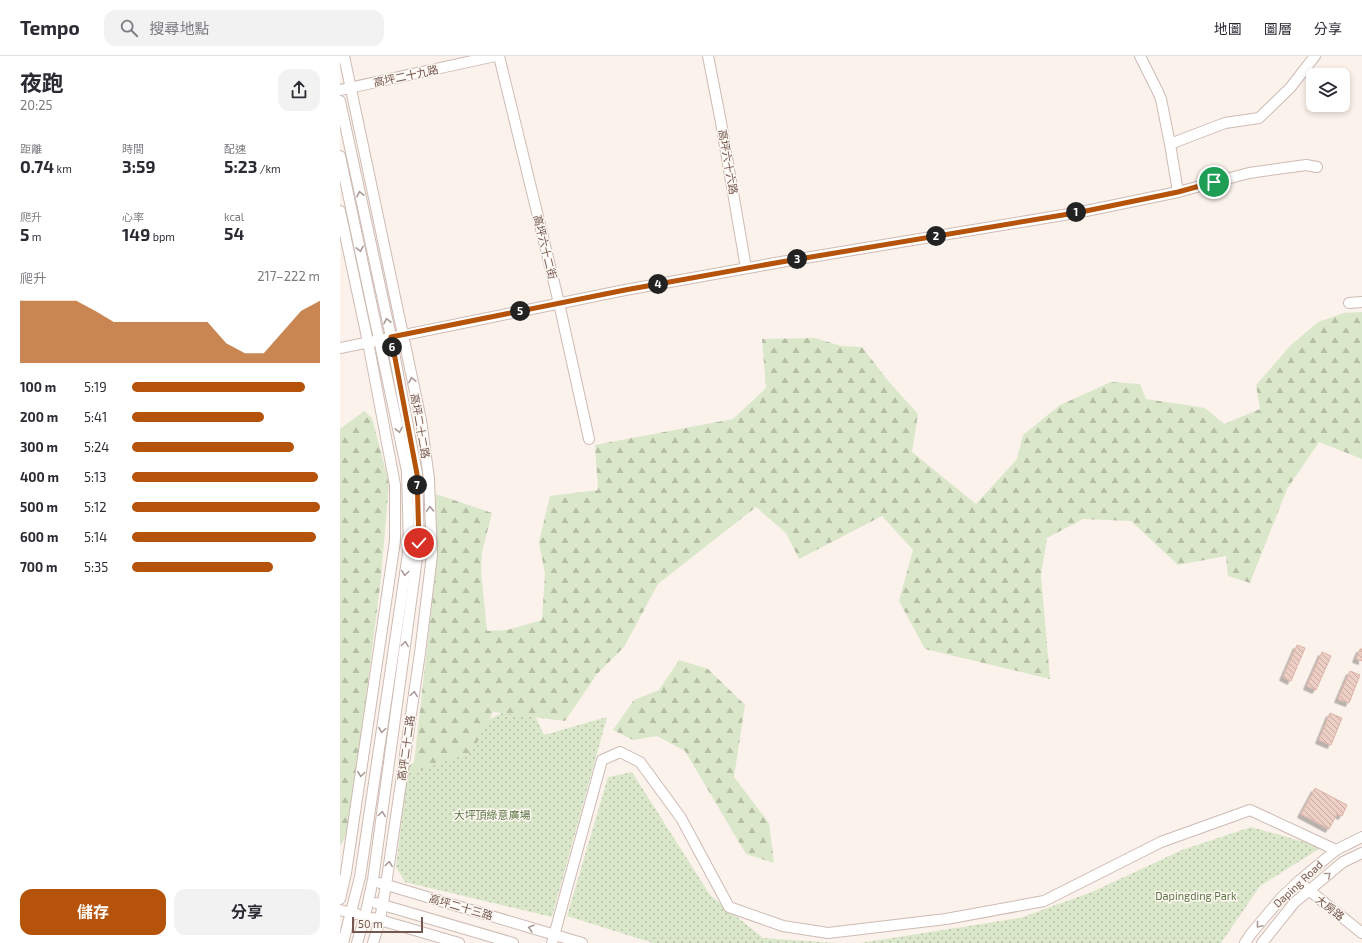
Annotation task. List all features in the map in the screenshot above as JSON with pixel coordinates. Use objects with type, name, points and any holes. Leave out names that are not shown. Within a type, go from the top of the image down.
[{"type":"street","name":"高坪二十二路","points":[[344,56],[421,420],[429,479],[432,555],[420,653],[386,885],[380,920],[373,943]]},
{"type":"street","name":"高坪二十九路","points":[[340,90],[495,56]]},
{"type":"street","name":"高坪六十二街","points":[[499,56],[559,304],[589,439]]},
{"type":"street","name":"高坪六十六路","points":[[708,56],[746,268]]},
{"type":"street","points":[[1140,56],[1160,99],[1170,144],[1178,192]]},
{"type":"street","points":[[1170,144],[1225,123],[1258,118],[1290,88],[1314,56]]},
{"type":"street","name":"高坪二十二路","points":[[340,101],[391,337],[417,474],[419,543],[373,880],[369,901],[357,943]]},
{"type":"street","name":"高坪二十二路","points":[[340,156],[407,471],[409,547],[360,877],[343,943]]},
{"type":"street","points":[[340,348],[625,290],[746,268],[1081,212],[1178,192],[1249,173],[1306,165],[1317,167]]},
{"type":"street","points":[[340,211],[368,342],[395,485],[395,541],[340,895]]},
{"type":"street","points":[[1349,303],[1362,302]]},
{"type":"street","points":[[553,939],[602,760],[620,752],[640,762],[681,818],[729,907],[783,926],[828,934],[946,919],[1044,901],[1161,842],[1250,810],[1336,850]]},
{"type":"street","name":"Daping Road","points":[[1245,943],[1281,898],[1299,881],[1336,850],[1362,837]]},
{"type":"street","name":"Daping Road","points":[[1262,943],[1294,902],[1343,862],[1362,853]]},
{"type":"street","name":"高坪二十三路","points":[[343,872],[373,880],[553,939],[582,943]]},
{"type":"street","name":"大房路","points":[[1299,881],[1308,890],[1362,933]]},
{"type":"street","name":"高坪二十三路","points":[[340,895],[382,904],[513,943]]},
{"type":"street","points":[[340,910],[459,943]]},
{"type":"green space","points":[[1362,312],[1362,459],[1319,442],[1287,489],[1250,583],[1228,576],[1226,556],[1178,565],[1131,521],[1083,519],[1047,538],[1041,575],[1050,679],[925,649],[899,601],[913,550],[882,516],[799,559],[786,533],[756,507],[658,584],[624,647],[597,674],[565,721],[493,712],[472,752],[413,772],[436,568],[436,494],[492,513],[482,552],[481,571],[487,631],[507,630],[542,620],[545,574],[539,542],[550,496],[598,490],[595,445],[733,419],[766,388],[762,339],[815,338],[841,346],[862,347],[889,382],[918,414],[912,452],[976,504],[1017,459],[1023,435],[1060,405],[1111,382],[1140,384],[1146,399],[1205,408],[1224,424],[1260,409],[1256,385],[1290,346],[1318,322],[1344,313]]},
{"type":"green space","points":[[364,411],[372,418],[389,483],[381,578],[355,786],[346,835],[340,846],[340,429]]},
{"type":"green space","points":[[679,660],[708,669],[745,705],[734,777],[769,823],[774,863],[746,854],[685,751],[657,736],[633,740],[613,730],[634,700],[659,690]]},
{"type":"green space","name":"大坪頂綠意廣場","points":[[528,700],[544,735],[607,717],[552,917],[405,882],[396,867],[408,766],[464,732]]},
{"type":"green space","points":[[632,772],[710,895],[763,938],[835,943],[653,943],[567,916],[608,777]]},
{"type":"green space","name":"Dapingding Park","points":[[1251,827],[1322,847],[1260,886],[1221,943],[860,943],[1020,918],[1092,892],[1182,850]]},
{"type":"building","points":[[1297,645],[1305,648],[1291,681],[1283,677]]},
{"type":"building","points":[[1360,649],[1362,649],[1362,661],[1356,659]]},
{"type":"building","points":[[1322,652],[1331,656],[1316,690],[1307,686]]},
{"type":"building","points":[[1350,671],[1360,675],[1349,703],[1338,699]]},
{"type":"building","points":[[1330,713],[1342,718],[1331,745],[1319,740]]},
{"type":"building","points":[[1315,788],[1347,805],[1342,816],[1337,814],[1329,829],[1301,814]]},
{"type":"route","points":[[419,543],[417,474],[391,337],[625,290],[781,262],[1081,212],[1178,192],[1214,182]]}]
